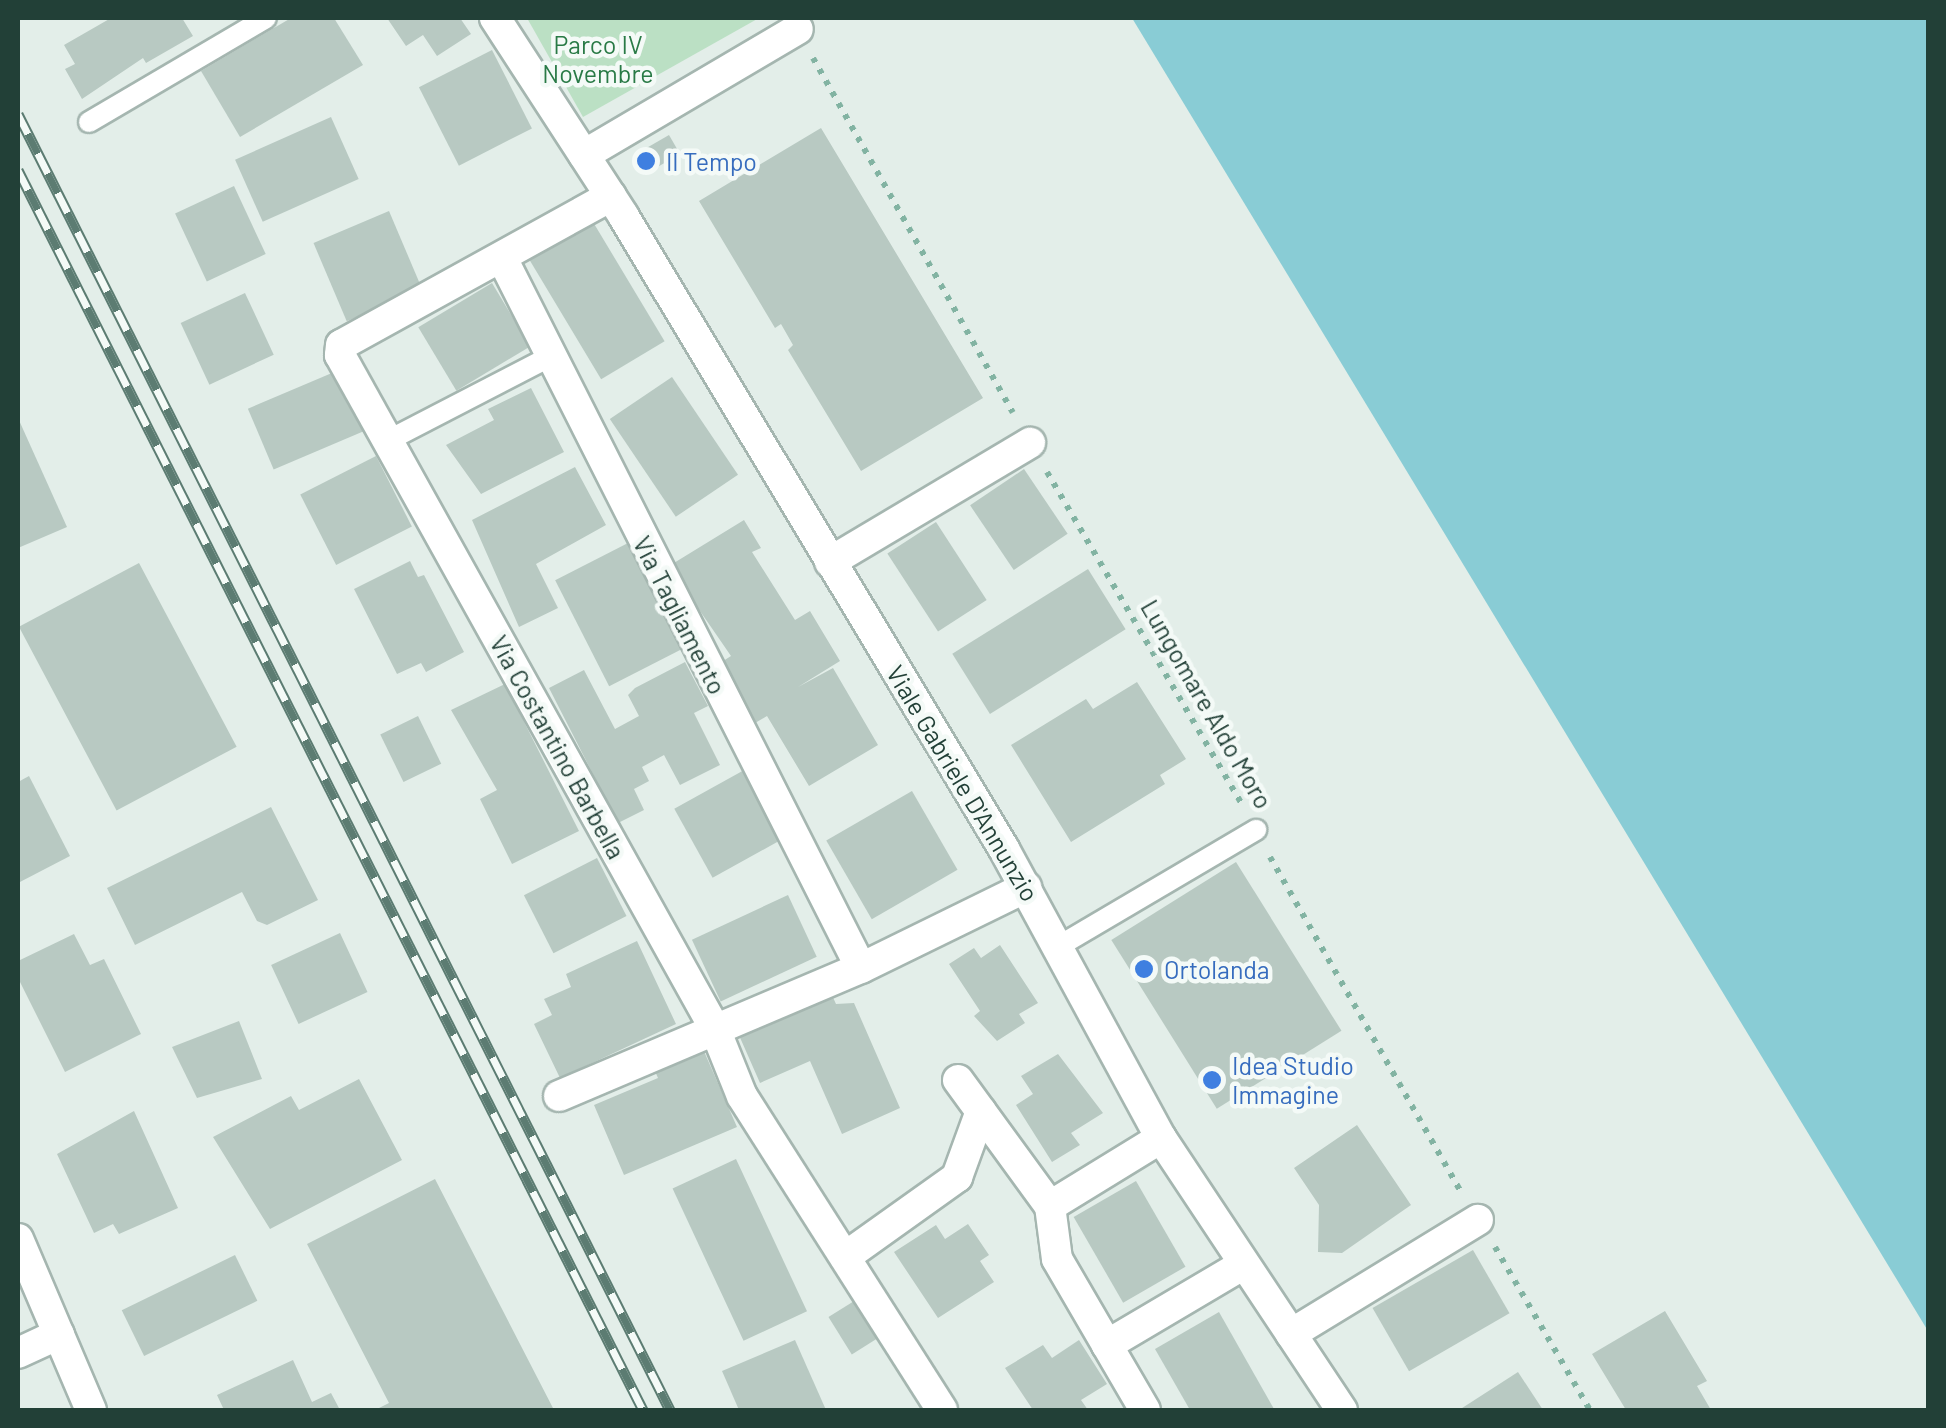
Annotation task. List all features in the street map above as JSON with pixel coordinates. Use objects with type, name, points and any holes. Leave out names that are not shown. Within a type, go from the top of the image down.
[{"type":"street","name":"Viale Gabriele D'Annunzio","points":[[496,18],[611,196],[1026,887],[1161,1138],[1342,1410]]},
{"type":"street","points":[[584,155],[798,29]]},
{"type":"street","name":"Via Costantino Barbella","points":[[611,196],[503,260],[341,345],[340,356],[715,1029],[742,1096],[942,1410]]},
{"type":"street","name":"Via Tagliamento","points":[[503,260],[861,968]]},
{"type":"street","points":[[830,562],[1030,443]]},
{"type":"street","points":[[559,1096],[861,968],[1026,887]]},
{"type":"street","points":[[958,1080],[1050,1206],[1057,1260],[1144,1410]]},
{"type":"street","points":[[846,1256],[957,1177],[981,1111]]},
{"type":"street","points":[[1050,1206],[1161,1138]]},
{"type":"street","points":[[1291,1334],[1478,1220]]},
{"type":"street","points":[[18,1240],[91,1410]]},
{"type":"street","points":[[1107,1345],[1244,1264]]},
{"type":"street","points":[[18,1353],[58,1334]]},
{"type":"lane","points":[[89,122],[266,18]]},
{"type":"lane","points":[[388,441],[551,356]]},
{"type":"lane","points":[[1059,946],[1256,830]]},
{"type":"path","name":"Lungomare Aldo Moro","points":[[798,29],[1030,443],[1590,1410]]},
{"type":"green space","name":"Parco IV Novembre","points":[[527,18],[759,18],[583,117]]},
{"type":"water","points":[[1132,18],[1928,18],[1928,1331]]},
{"type":"building","points":[[111,18],[182,18],[193,36],[146,63],[143,58],[82,99],[65,69],[75,64],[64,45]]},
{"type":"building","points":[[291,18],[334,18],[363,65],[240,137],[201,71]]},
{"type":"building","points":[[387,18],[460,18],[471,34],[437,56],[423,35],[406,46]]},
{"type":"building","points":[[492,50],[532,128],[459,166],[419,87]]},
{"type":"building","points":[[331,117],[359,179],[263,222],[235,160]]},
{"type":"building","points":[[821,128],[983,398],[861,471],[788,350],[793,345],[781,324],[775,328],[699,201]]},
{"type":"building","points":[[669,135],[680,154],[644,175],[633,156]]},
{"type":"building","points":[[234,186],[266,254],[207,281],[175,213]]},
{"type":"building","points":[[389,211],[422,289],[347,321],[314,243]]},
{"type":"building","points":[[593,222],[665,341],[601,379],[530,260]]},
{"type":"building","points":[[492,283],[530,346],[456,391],[418,327]]},
{"type":"building","points":[[245,293],[274,355],[209,385],[181,323]]},
{"type":"building","points":[[339,370],[365,431],[274,469],[248,409]]},
{"type":"building","points":[[672,377],[738,475],[676,517],[610,419]]},
{"type":"building","points":[[531,388],[564,452],[481,494],[446,445],[494,420],[488,409]]},
{"type":"building","points":[[18,418],[67,527],[18,548]]},
{"type":"building","points":[[376,456],[412,526],[336,565],[300,495]]},
{"type":"building","points":[[575,467],[606,525],[536,564],[558,608],[519,627],[472,520]]},
{"type":"building","points":[[1024,469],[1068,534],[1014,570],[970,505]]},
{"type":"building","points":[[744,520],[761,548],[752,552],[795,620],[810,611],[840,661],[798,687],[833,668],[878,745],[809,786],[767,716],[750,726],[720,663],[731,656],[669,566]]},
{"type":"building","points":[[936,522],[987,600],[938,632],[887,554]]},
{"type":"building","points":[[630,542],[684,648],[609,686],[555,580]]},
{"type":"building","points":[[410,561],[418,577],[424,575],[464,652],[426,672],[421,663],[397,674],[354,589]]},
{"type":"building","points":[[139,563],[237,747],[117,811],[19,627]]},
{"type":"building","points":[[1088,569],[1126,629],[990,714],[952,654]]},
{"type":"building","points":[[685,662],[708,706],[694,713],[720,765],[680,785],[664,755],[642,767],[649,781],[634,789],[644,810],[618,823],[549,688],[584,670],[615,729],[639,716],[628,695],[635,688]]},
{"type":"building","points":[[1137,682],[1186,759],[1160,775],[1165,784],[1071,842],[1011,745],[1086,699],[1093,709]]},
{"type":"building","points":[[505,684],[579,831],[512,864],[480,799],[497,790],[451,710]]},
{"type":"building","points":[[418,716],[441,764],[403,782],[380,734]]},
{"type":"building","points":[[746,769],[784,838],[713,878],[674,809]]},
{"type":"building","points":[[29,776],[70,856],[18,883],[18,782]]},
{"type":"building","points":[[912,791],[958,870],[872,919],[826,840]]},
{"type":"building","points":[[271,807],[318,900],[267,925],[257,921],[242,892],[135,945],[107,888]]},
{"type":"building","points":[[597,858],[627,916],[553,953],[524,895]]},
{"type":"building","points":[[1236,862],[1341,1031],[1217,1109],[1111,940]]},
{"type":"building","points":[[788,895],[817,957],[721,1001],[692,940]]},
{"type":"building","points":[[340,933],[367,992],[299,1024],[271,965]]},
{"type":"building","points":[[74,934],[90,965],[104,959],[141,1034],[65,1072],[18,978],[18,961]]},
{"type":"building","points":[[637,941],[676,1024],[560,1078],[534,1024],[552,1015],[544,999],[571,987],[566,974]]},
{"type":"building","points":[[1000,945],[1038,1003],[1019,1014],[1025,1023],[997,1041],[974,1016],[980,1011],[949,964],[974,948],[981,958]]},
{"type":"building","points":[[831,993],[836,1004],[854,1003],[900,1108],[842,1134],[810,1061],[760,1083],[738,1033]]},
{"type":"building","points":[[239,1021],[262,1079],[197,1098],[172,1047]]},
{"type":"building","points":[[703,1049],[737,1127],[624,1175],[594,1105],[658,1078],[654,1069]]},
{"type":"building","points":[[1058,1054],[1103,1113],[1071,1133],[1080,1145],[1052,1162],[1016,1105],[1033,1094],[1021,1076]]},
{"type":"building","points":[[359,1079],[402,1160],[270,1229],[213,1137],[291,1096],[299,1110]]},
{"type":"building","points":[[134,1111],[178,1208],[119,1234],[113,1224],[94,1233],[57,1154]]},
{"type":"building","points":[[1357,1125],[1411,1205],[1342,1253],[1318,1252],[1319,1205],[1294,1168]]},
{"type":"building","points":[[736,1159],[807,1311],[744,1341],[673,1189]]},
{"type":"building","points":[[435,1179],[554,1410],[375,1410],[389,1403],[307,1244]]},
{"type":"building","points":[[1136,1181],[1186,1267],[1123,1303],[1074,1217]]},
{"type":"building","points":[[968,1224],[989,1255],[980,1261],[994,1282],[938,1318],[894,1252],[936,1225],[945,1239]]},
{"type":"building","points":[[1473,1250],[1510,1313],[1409,1371],[1373,1308]]},
{"type":"building","points":[[235,1255],[257,1301],[144,1356],[122,1310]]},
{"type":"building","points":[[859,1298],[882,1335],[852,1354],[828,1317]]},
{"type":"building","points":[[1665,1311],[1707,1381],[1697,1386],[1711,1410],[1626,1410],[1592,1354]]},
{"type":"building","points":[[1219,1312],[1274,1409],[1190,1410],[1155,1349]]},
{"type":"building","points":[[795,1340],[826,1410],[739,1410],[722,1371]]},
{"type":"building","points":[[1079,1340],[1107,1384],[1081,1400],[1088,1410],[1033,1410],[1005,1368],[1043,1345],[1052,1358]]},
{"type":"building","points":[[293,1360],[312,1402],[331,1393],[340,1410],[224,1410],[217,1395]]},
{"type":"building","points":[[1518,1372],[1543,1410],[1459,1410]]},
{"type":"railway","points":[[18,114],[670,1410]]},
{"type":"railway","points":[[18,170],[643,1410]]},
{"type":"place","name":"Il Tempo","points":[[646,161]]},
{"type":"place","name":"Ortolanda","points":[[1144,969]]},
{"type":"place","name":"Idea Studio Immagine","points":[[1212,1080]]}]
